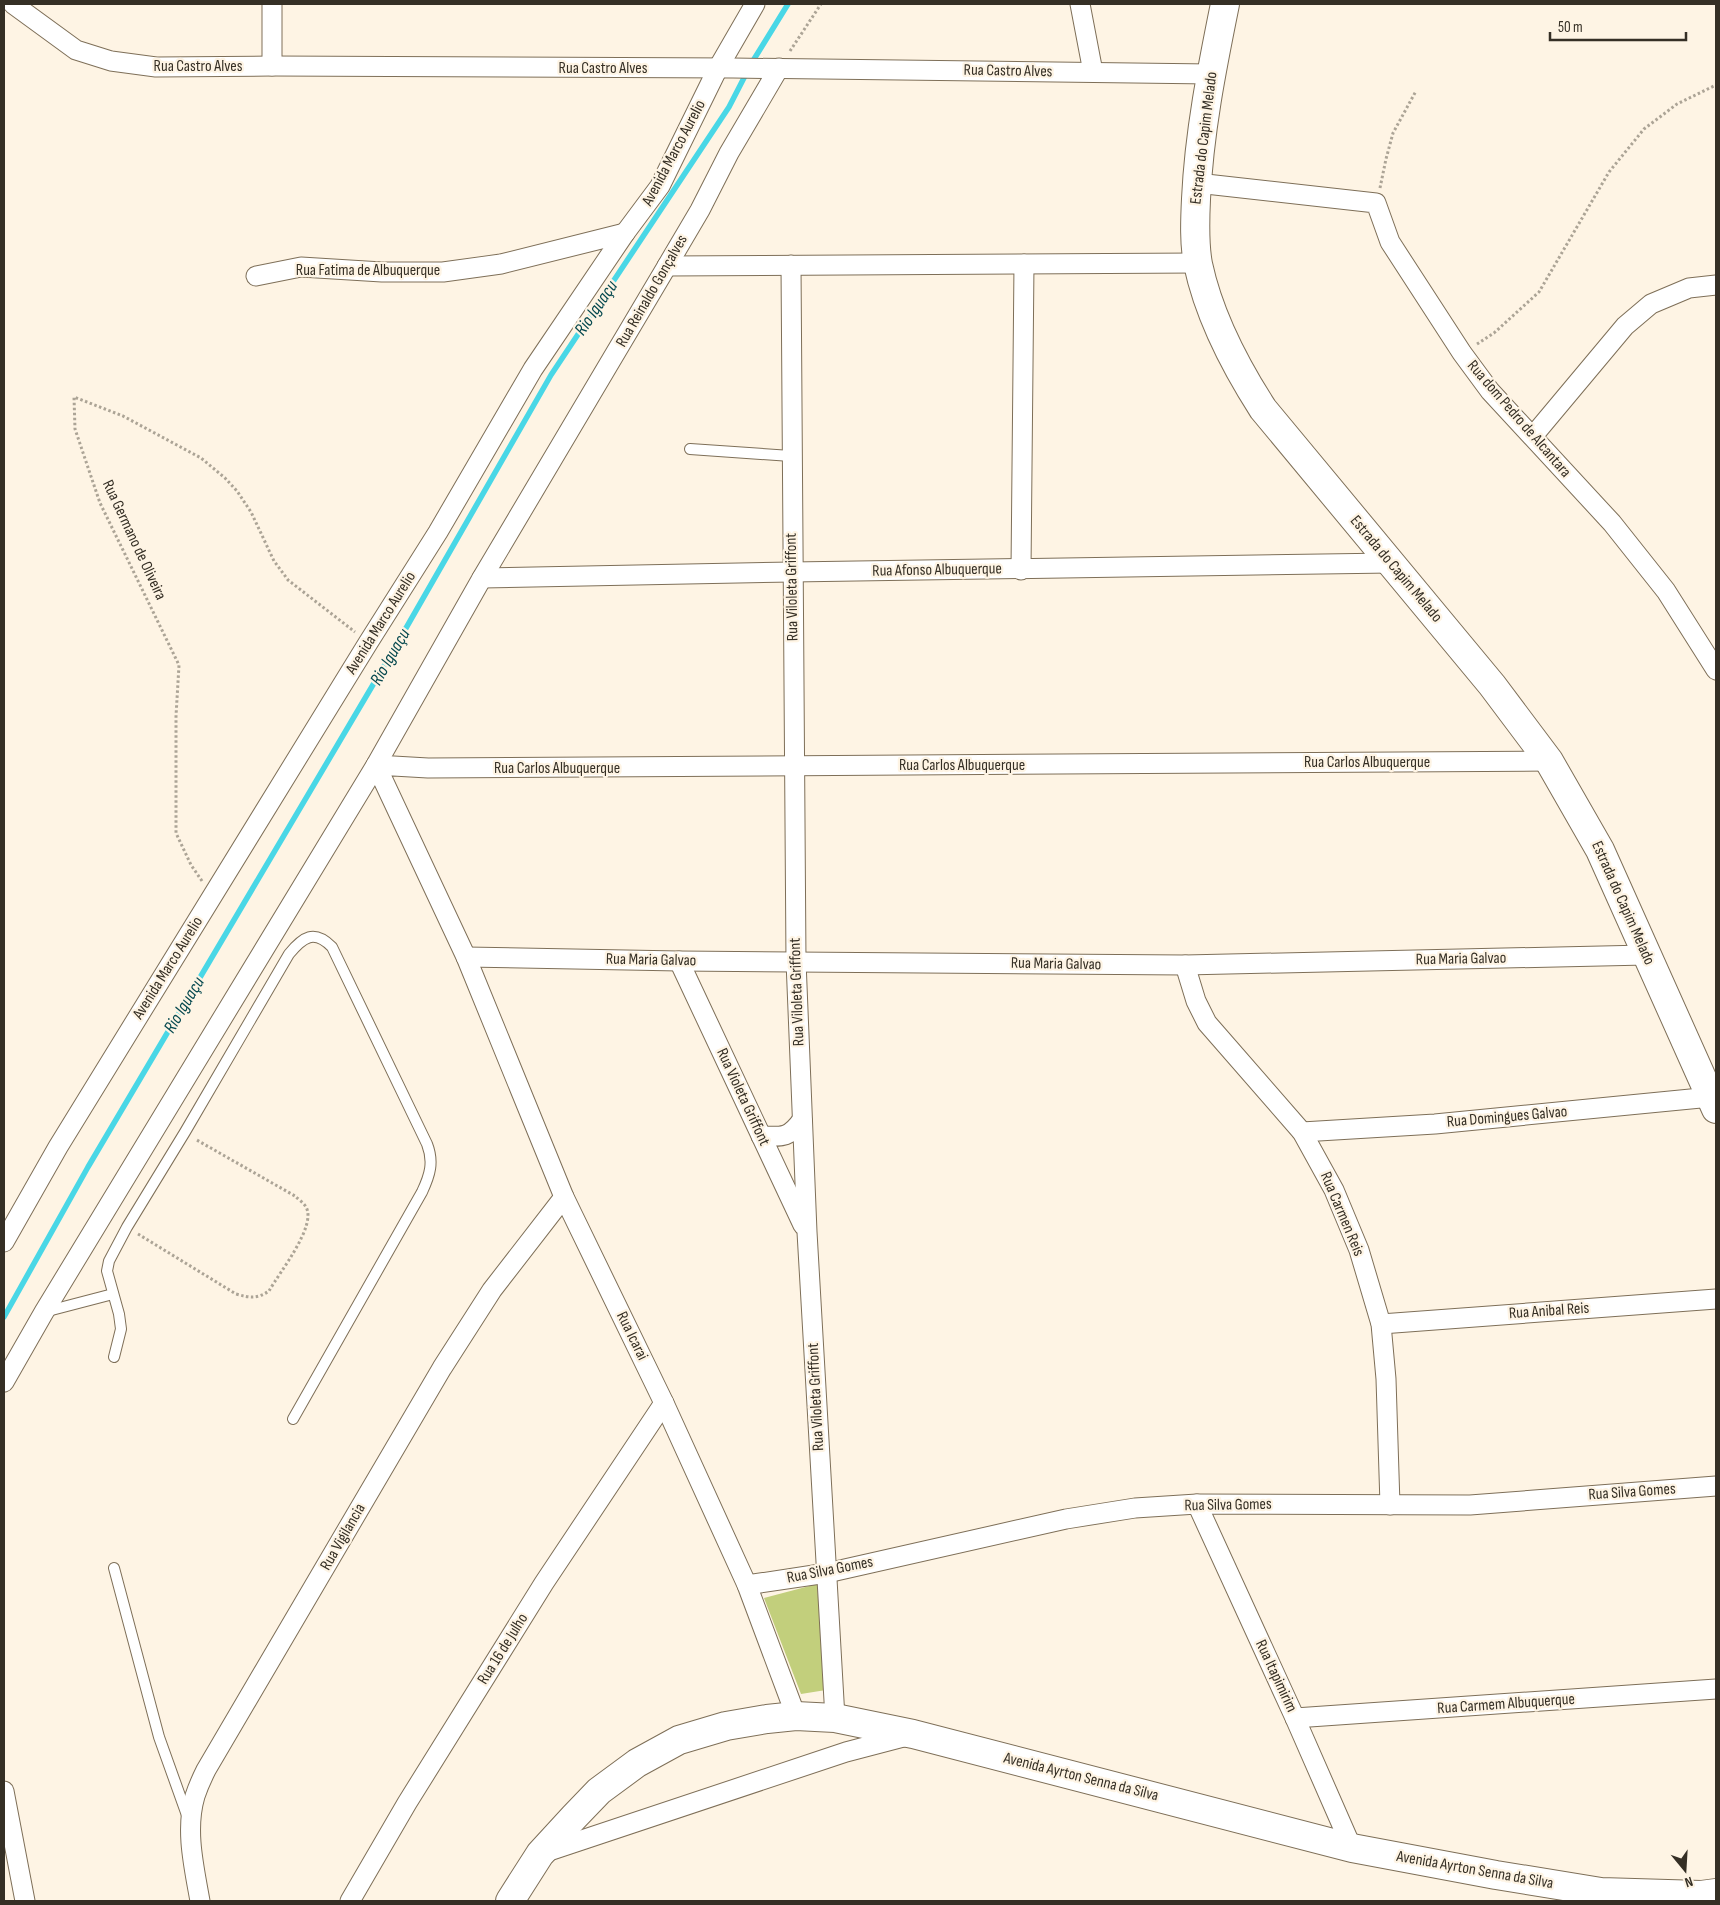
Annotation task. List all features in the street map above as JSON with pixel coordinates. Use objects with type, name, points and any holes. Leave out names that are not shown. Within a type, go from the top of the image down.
[{"type":"street","name":"Rua Castro Alves","points":[[13,4],[76,50],[111,61],[156,67],[774,68],[1211,74]]},
{"type":"street","points":[[272,4],[272,66]]},
{"type":"street","name":"Avenida Marco Aurelio","points":[[4,1242],[58,1147],[438,532],[533,370],[660,186],[725,68],[755,4]]},
{"type":"street","points":[[1080,4],[1093,72]]},
{"type":"street","name":"Estrada do Capim Melado","points":[[1225,4],[1211,74],[1199,154],[1195,222],[1198,262],[1208,300],[1239,373],[1262,409],[1492,685],[1549,761],[1600,850],[1714,1103]]},
{"type":"street","name":"Rua Reinaldo Gonçalves","points":[[44,1312],[376,765],[482,578],[700,210],[774,68]]},
{"type":"street","points":[[1197,183],[1376,203]]},
{"type":"street","name":"Rua dom Pedro de Alcantara","points":[[1376,203],[1390,242],[1462,353],[1490,391],[1612,523],[1666,591],[1716,670]]},
{"type":"street","name":"Rua Fatima de Albuquerque","points":[[256,276],[301,267],[382,272],[443,272],[501,264],[626,233]]},
{"type":"street","points":[[667,266],[1198,262]]},
{"type":"street","points":[[1021,570],[1024,264]]},
{"type":"street","name":"Rua Viloleta Griffont","points":[[791,265],[796,962],[807,1232],[835,1718]]},
{"type":"street","points":[[1533,436],[1625,326],[1651,304],[1689,288],[1716,285]]},
{"type":"street","name":"Rua Afonso Albuquerque","points":[[482,578],[1391,563]]},
{"type":"street","name":"Rua Carlos Albuquerque","points":[[376,765],[428,768],[1549,761]]},
{"type":"street","name":"Rua Icarai","points":[[376,765],[466,957],[564,1197],[664,1403],[747,1585],[796,1716]]},
{"type":"street","name":"Rua Maria Galvao","points":[[466,957],[679,961],[1185,965],[1646,955]]},
{"type":"street","name":"Rua Violeta Griffont","points":[[679,961],[807,1232]]},
{"type":"street","name":"Rua Carmen Reis","points":[[1185,965],[1196,1001],[1207,1023],[1302,1132],[1338,1199],[1359,1250],[1381,1324],[1386,1379],[1390,1505]]},
{"type":"street","name":"Rua Domingues Galvao","points":[[1302,1132],[1714,1103]]},
{"type":"street","points":[[762,1136],[788,1135],[793,1132],[802,1120]]},
{"type":"street","name":"Rua Vigilancia","points":[[200,1901],[192,1853],[190,1824],[195,1796],[206,1770],[437,1376],[492,1290],[564,1197]]},
{"type":"street","name":"Rua Anibal Reis","points":[[1381,1324],[1716,1299]]},
{"type":"street","points":[[4,1382],[44,1312]]},
{"type":"street","name":"Rua 16 de Julho","points":[[350,1901],[407,1803],[544,1583],[664,1403]]},
{"type":"street","name":"Rua Silva Gomes","points":[[747,1585],[827,1573],[1066,1518],[1135,1508],[1197,1504],[1470,1505],[1716,1486]]},
{"type":"street","name":"Rua Itapimirim","points":[[1197,1504],[1352,1848]]},
{"type":"street","name":"Rua Carmem Albuquerque","points":[[1295,1718],[1716,1689]]},
{"type":"street","name":"Avenida Ayrton Senna da Silva","points":[[510,1901],[540,1854],[599,1790],[637,1763],[679,1740],[726,1726],[796,1716],[835,1718],[913,1734],[1352,1848],[1496,1875],[1601,1892],[1706,1896]]},
{"type":"street","points":[[540,1854],[846,1752],[913,1734]]},
{"type":"street","points":[[5,1803],[25,1901]]},
{"type":"lane","points":[[690,449],[792,456]]},
{"type":"lane","points":[[114,1357],[120,1329],[119,1314],[107,1271],[108,1261],[289,954],[305,938],[315,937],[324,939],[332,947],[427,1144],[431,1154],[432,1166],[422,1192],[293,1419]]},
{"type":"lane","points":[[44,1312],[113,1294]]},
{"type":"lane","points":[[114,1568],[159,1737],[190,1824]]},
{"type":"path","points":[[774,68],[821,4]]},
{"type":"path","points":[[1462,353],[1494,334],[1539,292],[1609,172],[1644,129],[1677,104],[1716,85]]},
{"type":"path","points":[[1376,203],[1394,133],[1416,91]]},
{"type":"path","name":"Rua Germano de Oliveira","points":[[212,896],[192,866],[176,833],[176,716],[179,665],[100,503],[75,429],[74,397],[123,416],[201,458],[213,468],[237,491],[251,512],[274,562],[288,580],[368,643]]},
{"type":"path","points":[[127,1227],[236,1294],[249,1298],[259,1297],[268,1291],[305,1232],[309,1221],[306,1207],[295,1196],[185,1132]]},
{"type":"green space","points":[[817,1584],[826,1690],[801,1694],[764,1598]]},
{"type":"waterway","name":"Rio Iguaçu","points":[[751,64],[788,4]]},
{"type":"waterway","name":"Rio Iguaçu","points":[[4,1317],[88,1167],[390,656],[551,375],[729,107],[747,72]]}]
